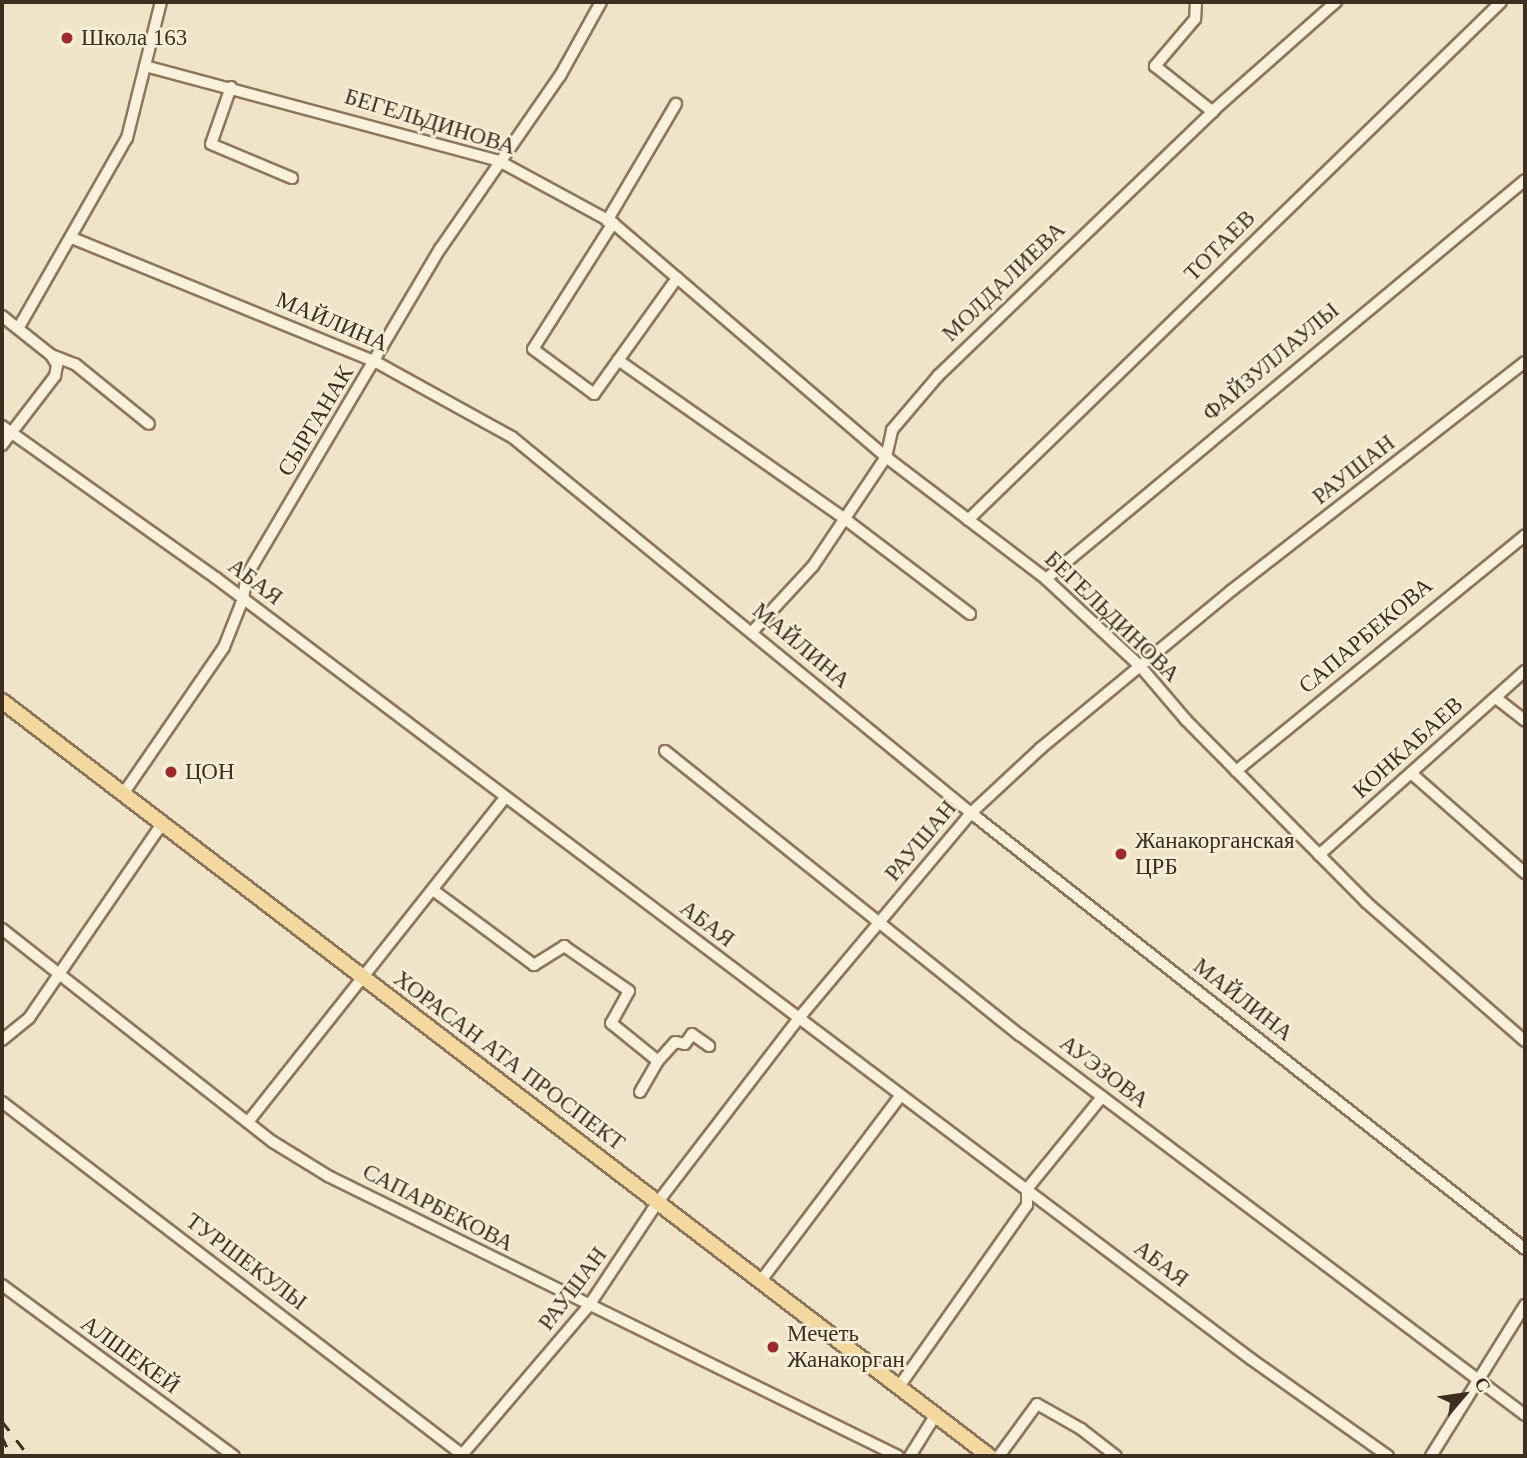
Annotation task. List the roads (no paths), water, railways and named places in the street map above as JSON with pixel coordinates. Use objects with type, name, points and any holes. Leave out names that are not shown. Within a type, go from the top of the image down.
[{"type":"main road","name":"ХОРАСАН АТА ПРОСПЕКТ","points":[[2,701],[989,1456]]},
{"type":"street","points":[[19,327],[127,138],[161,2]]},
{"type":"street","name":"СЫРГАНАК","points":[[123,794],[224,647],[243,599],[247,575],[376,362],[440,249],[560,76],[601,2]]},
{"type":"street","points":[[1196,2],[1195,19],[1155,66],[1213,112]]},
{"type":"street","name":"МОЛДАЛИЕВА","points":[[752,632],[813,566],[886,457],[892,430],[938,376],[1213,112],[1336,2]]},
{"type":"street","name":"ТОТАЕВ","points":[[968,520],[1501,2]]},
{"type":"street","name":"БЕГЕЛЬДИНОВА","points":[[145,65],[499,161],[610,222],[886,457],[1046,579],[1140,666],[1236,771],[1319,855],[1525,1041]]},
{"type":"street","points":[[231,87],[211,144],[292,178]]},
{"type":"street","points":[[676,104],[610,222],[533,349],[594,394],[677,278]]},
{"type":"street","name":"ФАЙЗУЛЛАУЛЫ","points":[[1046,579],[1525,180]]},
{"type":"street","name":"МАЙЛИНА","points":[[72,238],[376,362],[512,437],[971,813],[1525,1249]]},
{"type":"street","points":[[2,316],[51,355],[75,364],[149,424]]},
{"type":"street","points":[[2,445],[55,376],[51,355]]},
{"type":"street","points":[[618,360],[845,519],[970,614]]},
{"type":"street","name":"РАУШАН","points":[[462,1456],[479,1440],[588,1307],[657,1203],[799,1018],[971,813],[1140,666],[1525,362]]},
{"type":"street","name":"АБАЯ","points":[[2,425],[243,599],[901,1095],[1388,1456]]},
{"type":"street","name":"САПАРБЕКОВА","points":[[1236,771],[1525,535]]},
{"type":"street","name":"КОНКАБАЕВ","points":[[1319,855],[1525,671]]},
{"type":"street","points":[[1496,698],[1525,721]]},
{"type":"street","name":"АУЭЗОВА","points":[[665,751],[878,924],[1102,1097],[1525,1415]]},
{"type":"street","points":[[1411,773],[1525,873]]},
{"type":"street","points":[[248,1122],[505,798]]},
{"type":"street","points":[[2,1040],[29,1018],[162,824]]},
{"type":"street","points":[[433,890],[534,965],[564,946],[629,991],[611,1023],[658,1061]]},
{"type":"street","name":"САПАРБЕКОВА","points":[[2,929],[248,1122],[328,1176],[588,1307],[898,1456]]},
{"type":"street","points":[[640,1092],[658,1061],[675,1042],[685,1044],[692,1034],[709,1046]]},
{"type":"street","points":[[760,1282],[901,1095]]},
{"type":"street","points":[[898,1388],[1027,1205],[1027,1189],[1102,1097]]},
{"type":"street","name":"ТУРШЕКУЛЫ","points":[[2,1102],[462,1456]]},
{"type":"street","name":"АЛШЕКЕЙ","points":[[2,1285],[234,1456]]},
{"type":"street","points":[[1432,1456],[1525,1306]]},
{"type":"street","points":[[999,1456],[1037,1404],[1116,1456]]},
{"type":"street","points":[[911,1456],[935,1416]]},
{"type":"railway","points":[[2,1421],[29,1456]]},
{"type":"railway","points":[[2,1436],[11,1456]]},
{"type":"place","name":"Школа 163","points":[[67,38]]},
{"type":"place","name":"ЦОН","points":[[171,772]]},
{"type":"place","name":"Жанакорганская ЦРБ","points":[[1121,854]]},
{"type":"place","name":"Мечеть Жанакорган","points":[[773,1347]]}]
